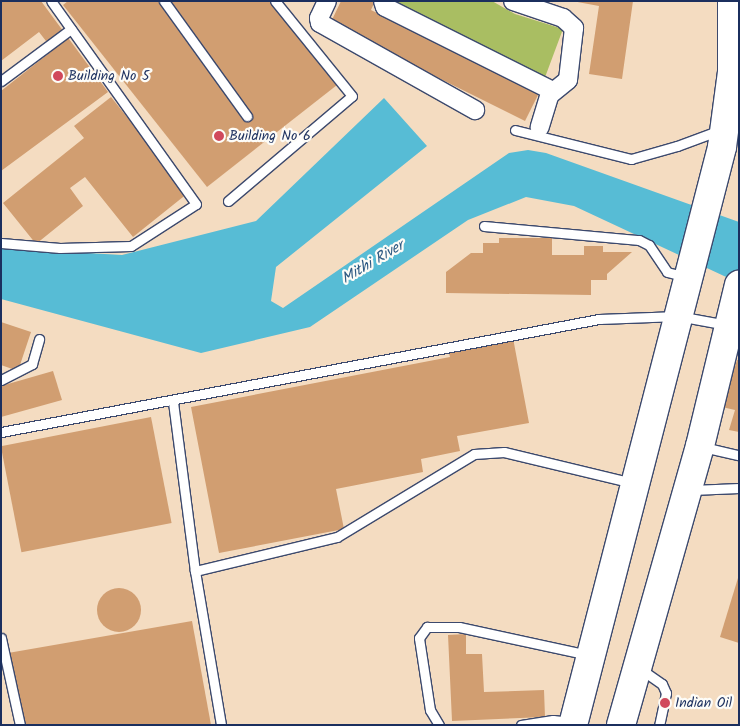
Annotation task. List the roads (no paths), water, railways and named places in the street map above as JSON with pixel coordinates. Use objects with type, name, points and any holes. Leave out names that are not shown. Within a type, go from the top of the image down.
[{"type":"main road","points":[[573,724],[633,483],[710,198],[724,128],[732,72],[732,1]]},
{"type":"main road","points":[[621,725],[700,446],[737,292]]},
{"type":"street","points":[[327,1],[319,18],[320,23],[475,110]]},
{"type":"street","points":[[383,1],[385,7],[551,90],[552,93]]},
{"type":"street","points":[[513,1],[563,18],[574,28],[568,80],[552,93],[540,126]]},
{"type":"lane","points":[[1,243],[60,248],[131,246],[196,204],[51,1]]},
{"type":"lane","points":[[164,1],[247,116]]},
{"type":"lane","points":[[228,201],[290,152],[352,96],[275,1]]},
{"type":"lane","points":[[1,81],[71,29]]},
{"type":"lane","points":[[516,130],[631,159],[677,146],[724,128]]},
{"type":"lane","points":[[484,226],[639,240],[648,245],[667,272],[691,274]]},
{"type":"lane","points":[[1,432],[173,402],[599,319],[678,316],[729,325]]},
{"type":"lane","points":[[1,380],[32,364],[39,339]]},
{"type":"lane","points":[[173,402],[194,571],[221,725]]},
{"type":"lane","points":[[700,446],[739,456]]},
{"type":"lane","points":[[194,571],[337,536],[474,454],[504,452],[633,483]]},
{"type":"lane","points":[[687,490],[739,488]]},
{"type":"lane","points":[[439,725],[430,710],[420,638],[427,627],[459,627],[590,655]]},
{"type":"lane","points":[[1,638],[20,725]]},
{"type":"lane","points":[[637,667],[662,684],[666,693],[659,725]]},
{"type":"lane","points":[[521,725],[553,720],[573,724]]},
{"type":"water","name":"Mithi River","points":[[384,98],[427,146],[276,267],[271,301],[283,308],[509,153],[528,150],[546,153],[739,222],[739,283],[574,206],[526,197],[468,220],[310,327],[201,353],[1,299],[1,248],[122,255],[256,221]]},
{"type":"place","name":"Building No 5","points":[[58,76]]},
{"type":"place","name":"Building No 6","points":[[219,136]]},
{"type":"place","name":"Indian Oil","points":[[665,703]]}]
